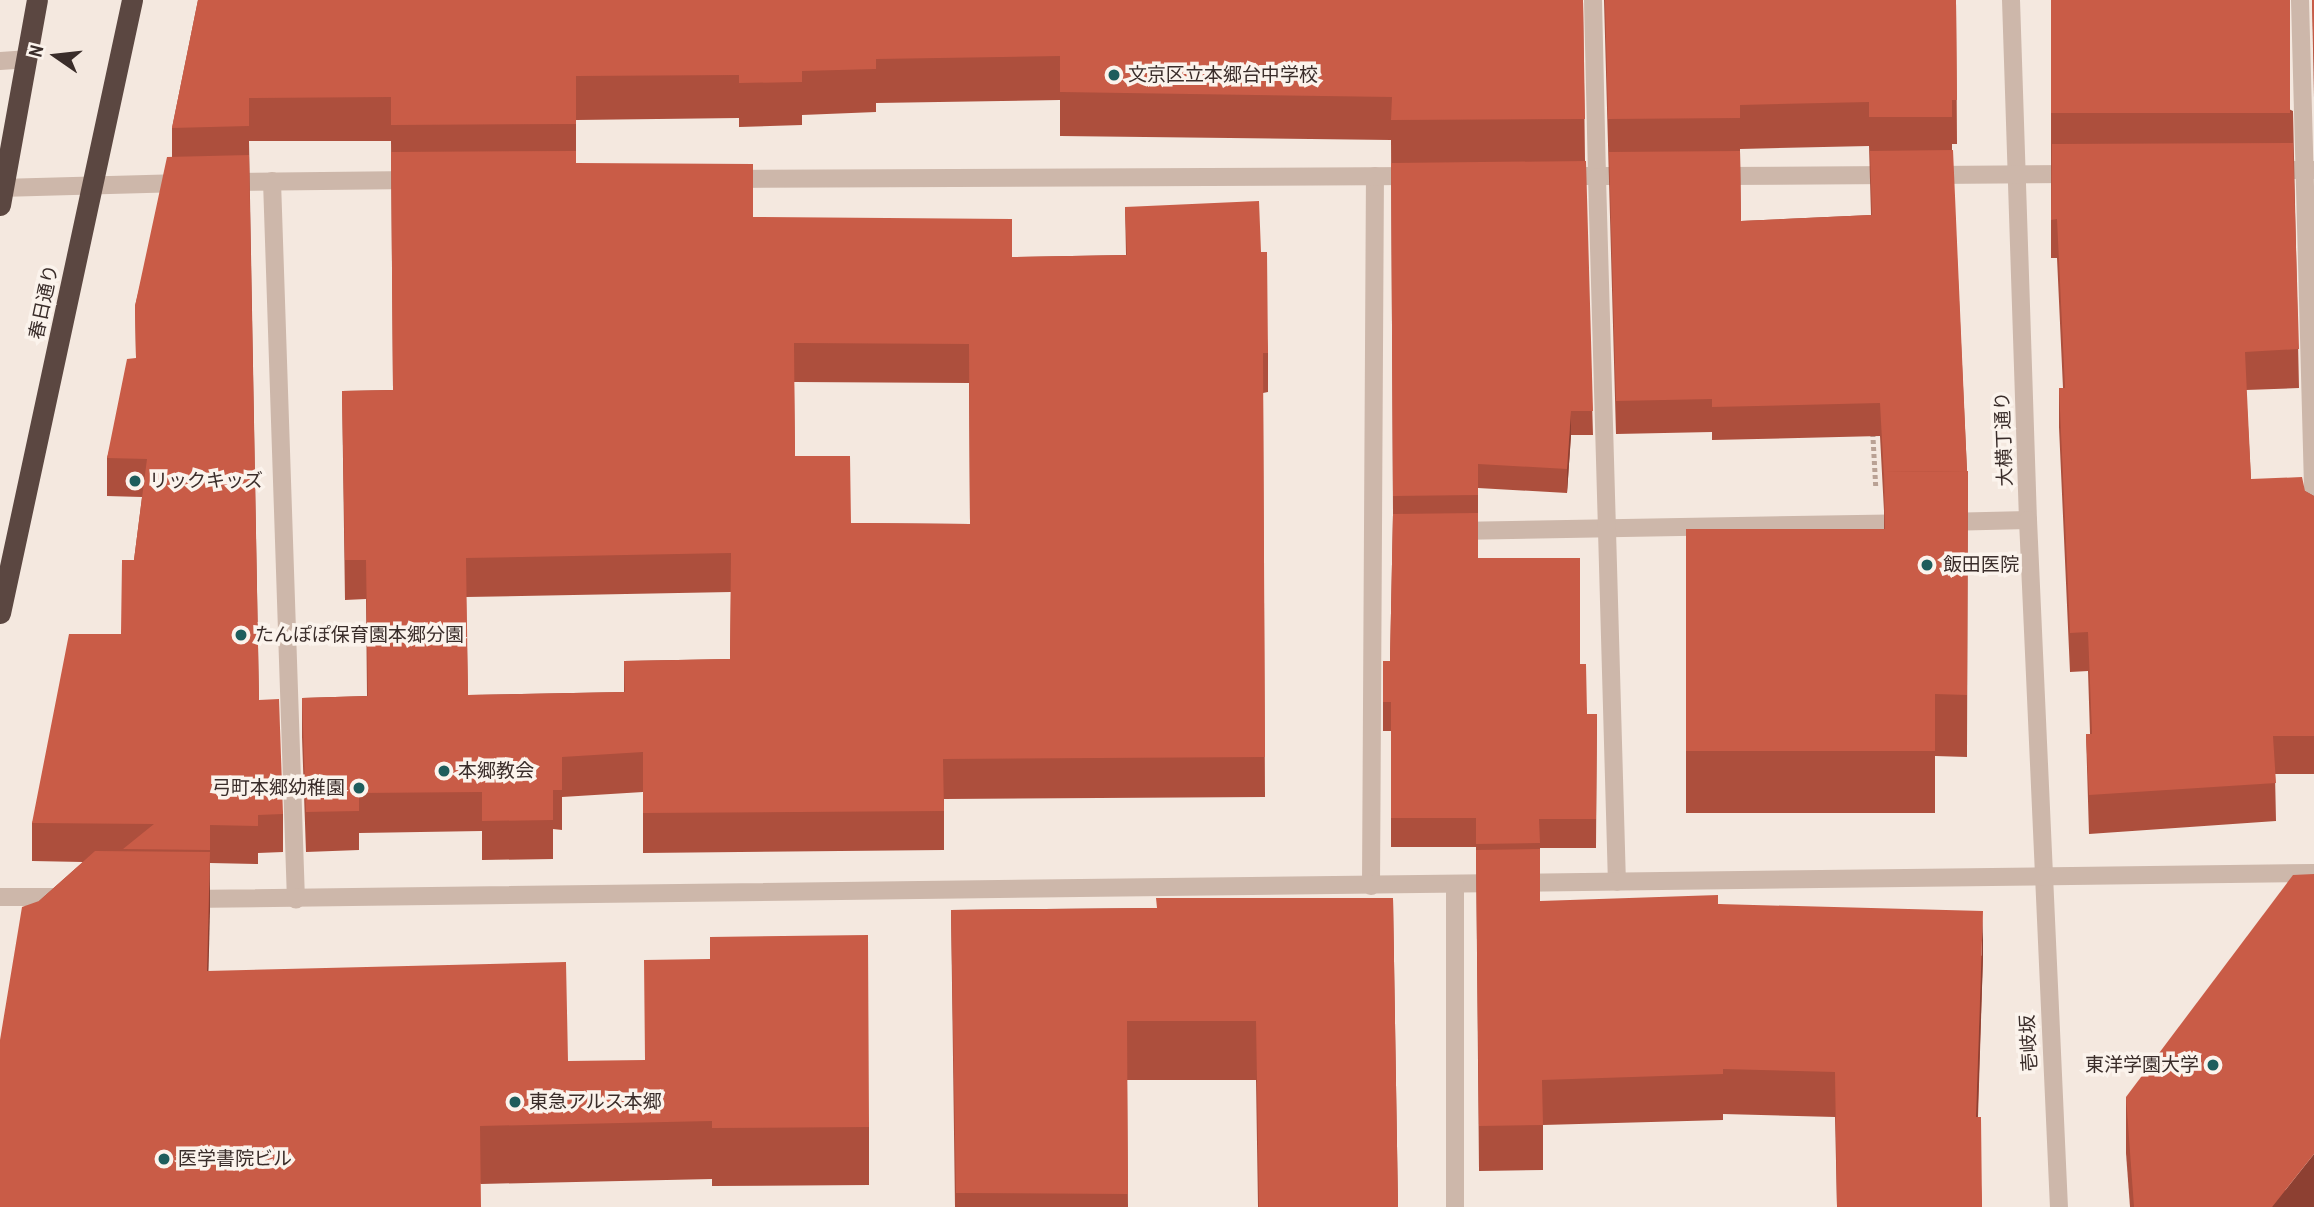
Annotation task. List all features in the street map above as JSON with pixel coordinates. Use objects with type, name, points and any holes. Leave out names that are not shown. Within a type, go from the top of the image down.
[{"type":"highway","points":[[1,193],[37,0]]},
{"type":"highway","name":"春日通り","points":[[0,613],[132,0]]},
{"type":"street","points":[[1593,0],[1616,882]]},
{"type":"street","name":"大横丁通り","points":[[2011,0],[2015,175],[2042,877]]},
{"type":"street","points":[[2300,0],[2308,170],[2314,523]]},
{"type":"street","points":[[0,61],[26,59]]},
{"type":"street","points":[[2251,171],[2308,170]]},
{"type":"street","points":[[1695,176],[2092,173]]},
{"type":"street","points":[[1371,886],[1380,532],[1375,176]]},
{"type":"street","points":[[719,179],[1430,176]]},
{"type":"street","points":[[1542,176],[1653,176]]},
{"type":"street","points":[[1,193],[92,184],[439,180]]},
{"type":"street","points":[[272,181],[296,900]]},
{"type":"street","points":[[1428,531],[2028,520]]},
{"type":"street","points":[[171,898],[296,900],[2314,873]]},
{"type":"street","name":"壱岐坂","points":[[2042,877],[2059,1207]]},
{"type":"street","points":[[1455,884],[1455,1207]]},
{"type":"street","points":[[0,897],[88,898]]},
{"type":"path","points":[[1873,426],[1877,523]]},
{"type":"building","points":[[198,0],[1583,0],[1585,119],[1391,120],[1392,97],[1060,92],[1060,56],[876,59],[876,69],[802,71],[802,82],[739,83],[739,75],[576,76],[576,124],[391,125],[391,97],[249,98],[249,126],[172,128]]},
{"type":"building","points":[[1605,0],[1956,0],[1957,100],[1952,100],[1952,117],[1869,117],[1869,102],[1740,105],[1740,118],[1608,119]]},
{"type":"building","points":[[2051,0],[2290,0],[2290,113],[2051,113]]},
{"type":"building","points":[[2312,0],[2314,0],[2314,64]]},
{"type":"building","points":[[2293,143],[2299,349],[2245,352],[2251,479],[2302,477],[2305,491],[2314,496],[2314,736],[2273,736],[2276,783],[2089,795],[2086,734],[2092,734],[2088,632],[2070,633],[2059,388],[2065,388],[2057,219],[2051,220],[2052,144]]},
{"type":"building","points":[[1953,150],[1967,471],[1884,472],[1884,478],[1880,403],[1712,407],[1712,399],[1616,401],[1609,152],[1740,151],[1741,221],[1872,215],[1870,151]]},
{"type":"building","points":[[576,151],[576,163],[753,164],[753,217],[1012,219],[1012,257],[1127,255],[1125,207],[1259,201],[1261,252],[1267,252],[1268,353],[1263,353],[1265,757],[943,759],[944,811],[643,813],[643,752],[562,757],[562,790],[553,790],[553,820],[482,821],[482,792],[359,793],[359,811],[306,812],[302,698],[368,696],[366,560],[345,560],[342,391],[393,390],[391,152]],"holes":[[[794,343],[969,344],[970,524],[851,523],[850,456],[795,456]],[[731,553],[730,659],[624,661],[625,692],[468,695],[466,558]]]},
{"type":"building","points":[[249,155],[259,700],[279,699],[283,814],[258,815],[258,826],[210,825],[210,850],[123,849],[154,824],[32,823],[69,634],[121,634],[122,560],[134,560],[147,459],[107,458],[127,359],[136,358],[135,306],[167,157]]},
{"type":"building","points":[[1586,161],[1593,411],[1571,411],[1567,469],[1478,464],[1478,495],[1393,496],[1391,163]]},
{"type":"building","points":[[1968,471],[1967,695],[1935,694],[1935,751],[1686,751],[1686,529],[1885,529],[1884,472]]},
{"type":"building","points":[[1478,513],[1478,558],[1580,558],[1580,664],[1586,664],[1587,714],[1597,714],[1596,819],[1539,819],[1540,843],[1476,844],[1476,818],[1391,818],[1391,702],[1383,702],[1383,661],[1390,661],[1393,514]]},
{"type":"building","points":[[1540,849],[1540,901],[1718,895],[1718,904],[1983,911],[1976,1117],[1981,1117],[1982,1207],[1837,1207],[1835,1072],[1723,1069],[1723,1074],[1542,1080],[1543,1125],[1479,1126],[1476,850]]},
{"type":"building","points":[[95,851],[210,852],[207,971],[566,962],[568,1061],[645,1060],[644,960],[710,959],[710,937],[868,935],[869,1127],[712,1128],[712,1121],[480,1126],[481,1207],[0,1207],[0,1040],[22,907],[39,901]]},
{"type":"building","name":"東洋学園大学","points":[[2314,874],[2314,1154],[2272,1207],[2134,1207],[2126,1097],[2293,875]]},
{"type":"building","points":[[1156,898],[1393,898],[1398,1207],[1259,1207],[1256,1021],[1127,1021],[1128,1194],[956,1193],[951,910],[1157,908]]},
{"type":"place","name":"文京区立本郷台中学校","points":[[1114,75]]},
{"type":"place","name":"リックキッズ","points":[[135,481]]},
{"type":"place","name":"飯田医院","points":[[1927,565]]},
{"type":"place","name":"たんぽぽ保育園本郷分園","points":[[241,635]]},
{"type":"place","name":"本郷教会","points":[[444,771]]},
{"type":"place","name":"弓町本郷幼稚園","points":[[359,788]]},
{"type":"place","name":"東洋学園大学","points":[[2213,1065]]},
{"type":"place","name":"東急アルス本郷","points":[[515,1102]]},
{"type":"place","name":"医学書院ビル","points":[[164,1159]]}]
